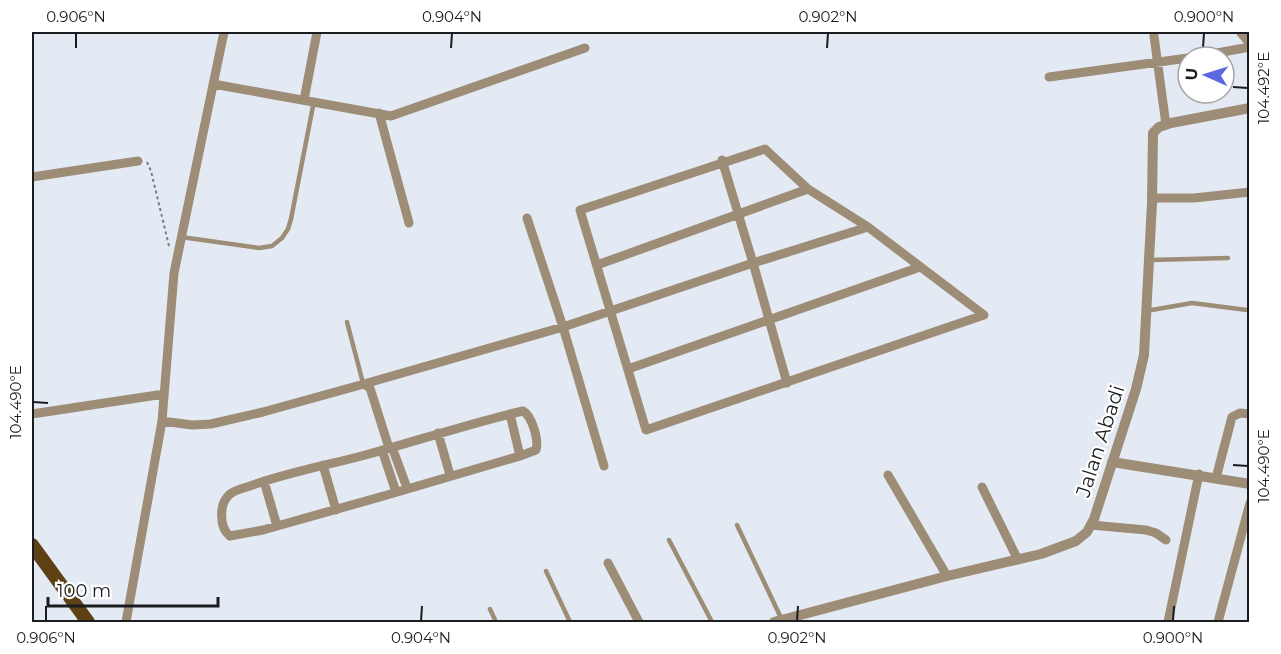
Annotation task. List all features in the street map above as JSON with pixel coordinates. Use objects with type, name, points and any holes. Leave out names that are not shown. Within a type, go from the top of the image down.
[{"type":"main road","points":[[32,545],[88,622]]},
{"type":"street","points":[[126,622],[162,421],[174,273],[224,32]]},
{"type":"street","points":[[309,101],[317,32]]},
{"type":"street","points":[[1241,32],[1250,45]]},
{"type":"street","points":[[1154,36],[1166,125],[1250,108]]},
{"type":"street","points":[[213,84],[391,116],[585,48]]},
{"type":"street","points":[[1049,77],[1176,60]]},
{"type":"street","points":[[379,113],[409,223]]},
{"type":"street","name":"Jalan Abadi","points":[[778,622],[946,576],[1018,560],[1066,546],[1082,537],[1091,525],[1140,375],[1144,355],[1153,133],[1159,126],[1166,125]]},
{"type":"street","points":[[765,149],[808,189],[868,227],[984,315],[646,430],[580,210],[765,149]]},
{"type":"street","points":[[32,177],[138,161]]},
{"type":"street","points":[[722,162],[787,383]]},
{"type":"street","points":[[597,265],[808,189]]},
{"type":"street","points":[[1152,198],[1194,198],[1250,192]]},
{"type":"street","points":[[527,218],[563,327],[604,466]]},
{"type":"street","points":[[162,421],[192,426],[263,412],[563,327],[868,227]]},
{"type":"street","points":[[627,369],[920,267]]},
{"type":"street","points":[[363,384],[370,388],[388,448],[396,492]]},
{"type":"street","points":[[32,414],[164,394]]},
{"type":"street","points":[[523,411],[527,412],[538,445],[536,450],[520,456],[277,526],[230,536],[223,528],[223,504],[229,495],[264,481],[388,448],[523,411]]},
{"type":"street","points":[[510,414],[520,456]]},
{"type":"street","points":[[1216,478],[1232,417],[1250,414]]},
{"type":"street","points":[[438,433],[450,476]]},
{"type":"street","points":[[388,448],[407,488]]},
{"type":"street","points":[[1112,462],[1199,474],[1250,484]]},
{"type":"street","points":[[323,465],[336,510]]},
{"type":"street","points":[[1168,622],[1199,474]]},
{"type":"street","points":[[888,475],[946,576]]},
{"type":"street","points":[[264,481],[277,526]]},
{"type":"street","points":[[982,487],[1018,560]]},
{"type":"street","points":[[1218,622],[1250,503]]},
{"type":"street","points":[[1091,525],[1149,530],[1166,540]]},
{"type":"street","points":[[608,563],[639,622]]},
{"type":"lane","points":[[181,237],[259,248],[272,246],[282,238],[291,219],[309,101]]},
{"type":"lane","points":[[1149,260],[1228,258]]},
{"type":"lane","points":[[1146,311],[1192,303],[1247,310]]},
{"type":"lane","points":[[347,322],[363,384]]},
{"type":"lane","points":[[737,525],[778,622]]},
{"type":"lane","points":[[669,540],[712,622]]},
{"type":"lane","points":[[546,571],[570,622]]},
{"type":"lane","points":[[490,609],[496,622]]},
{"type":"path","points":[[138,161],[149,164],[169,249]]}]
